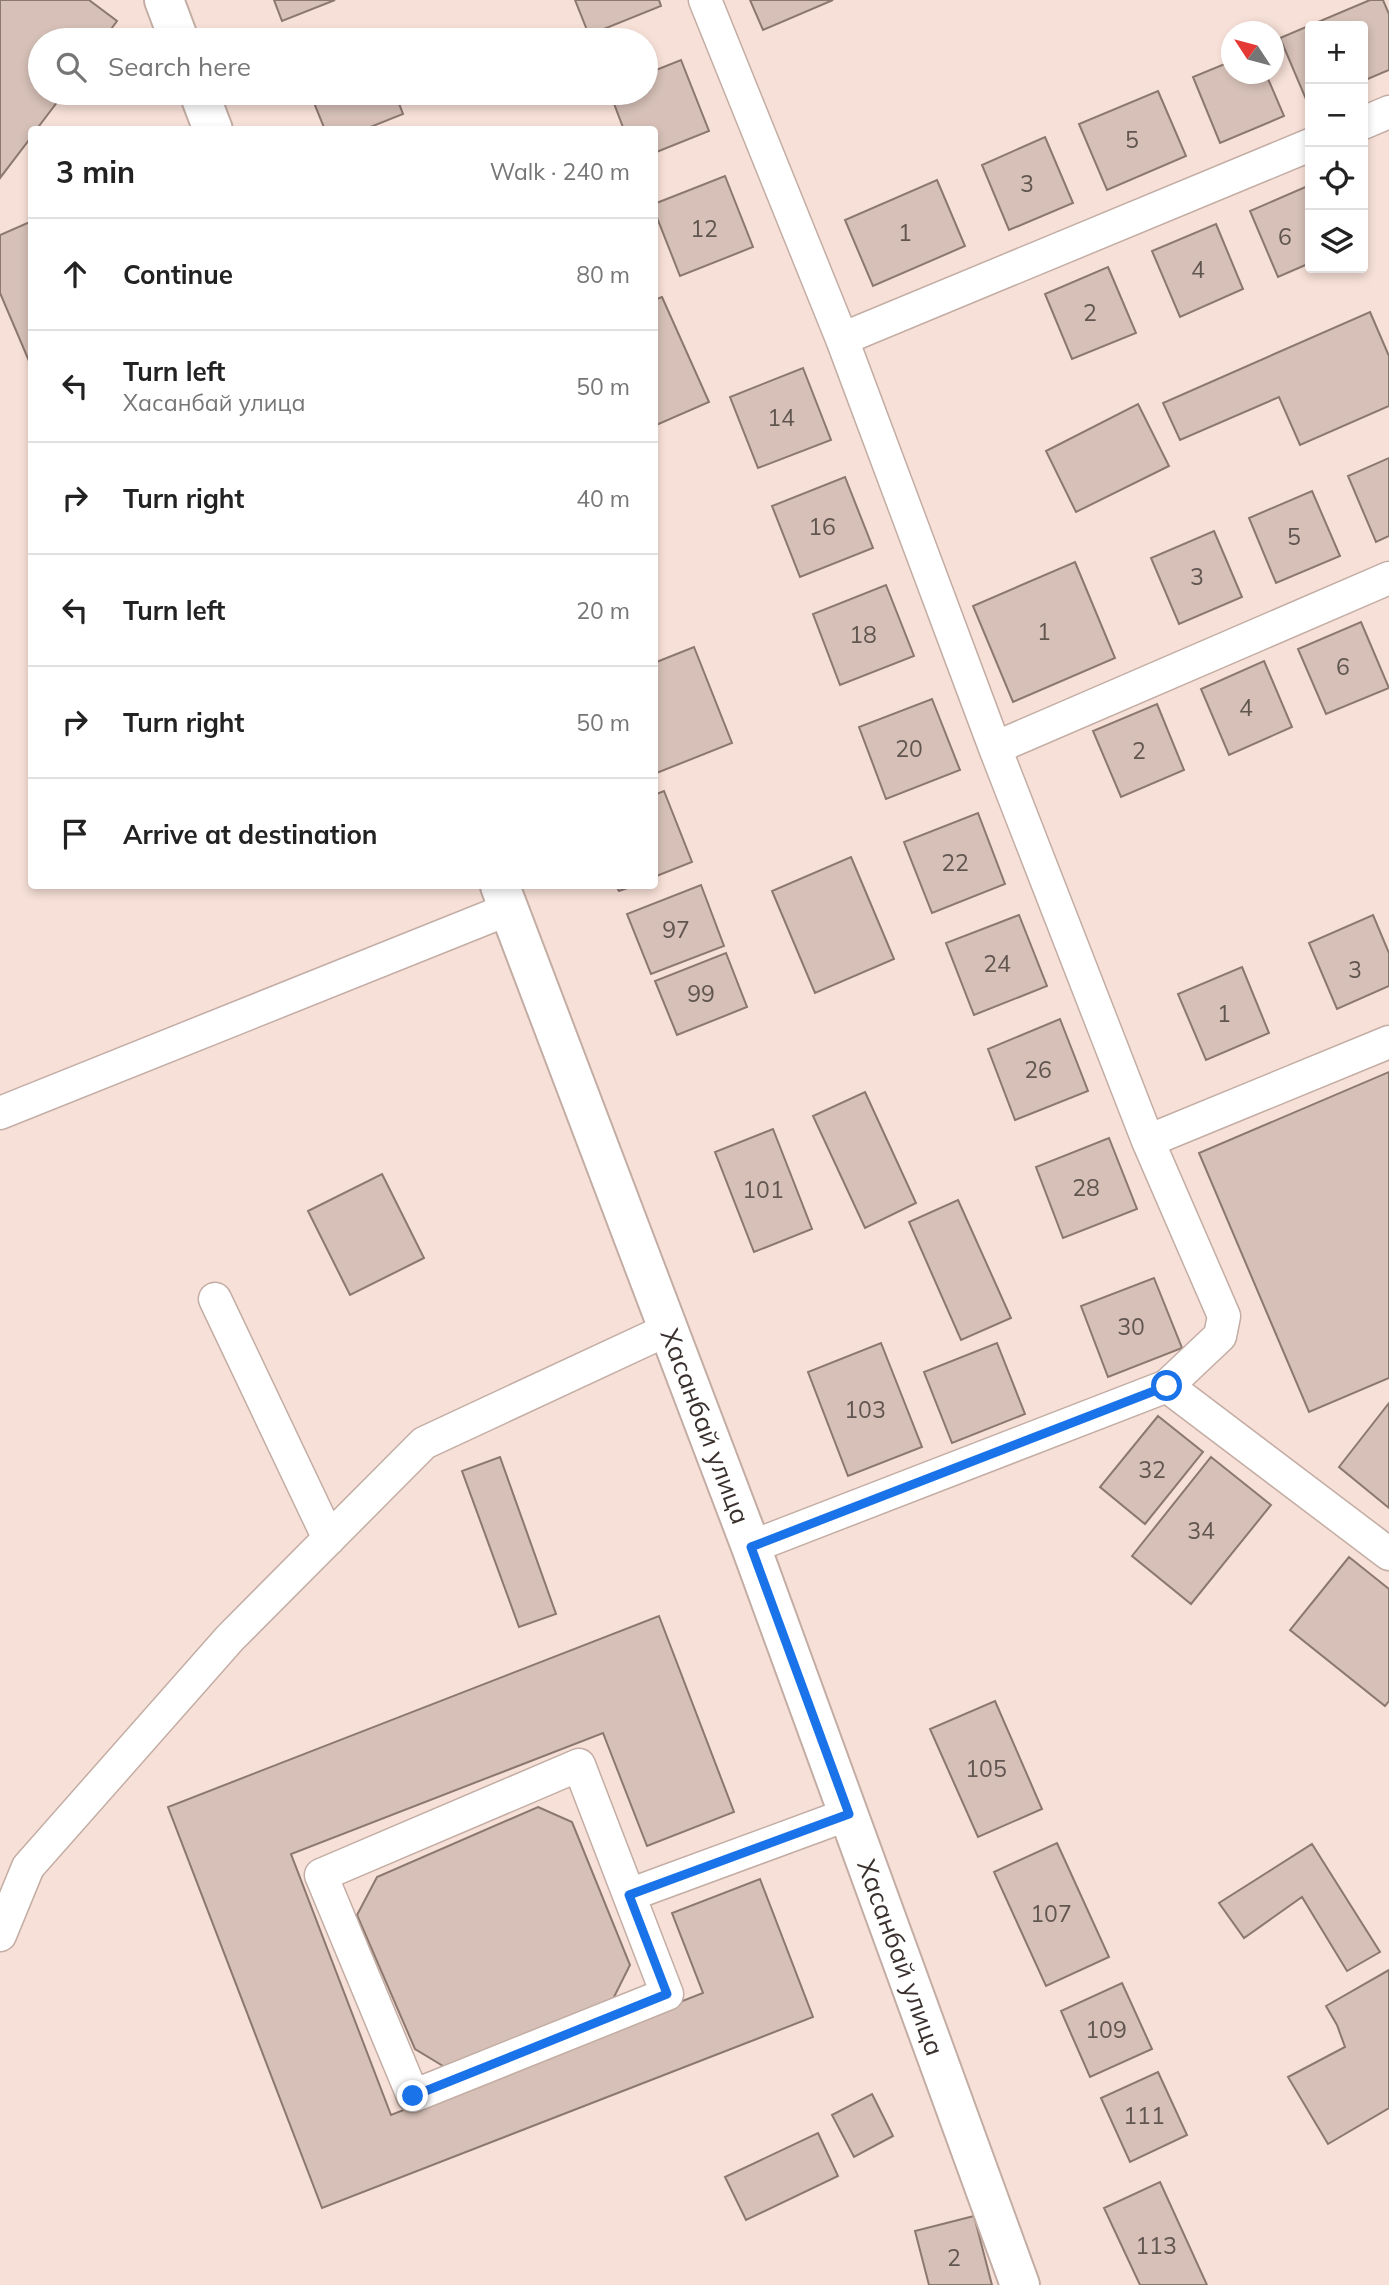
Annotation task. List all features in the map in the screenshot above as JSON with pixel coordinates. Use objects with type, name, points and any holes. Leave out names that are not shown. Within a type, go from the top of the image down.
[{"type":"street","points":[[164,0],[174,28]]},
{"type":"street","points":[[705,0],[842,339],[995,748],[1148,1140],[1224,1316],[1220,1336],[1167,1386],[751,1547]]},
{"type":"street","points":[[204,105],[211,126]]},
{"type":"street","points":[[1368,121],[1389,112]]},
{"type":"street","points":[[842,339],[1305,147]]},
{"type":"street","points":[[995,748],[1389,578]]},
{"type":"street","points":[[0,1113],[504,897]]},
{"type":"street","name":"Хасанбай улица","points":[[504,897],[751,1547],[1020,2285]]},
{"type":"street","points":[[1148,1140],[1389,1042]]},
{"type":"street","points":[[215,1298],[329,1539]]},
{"type":"street","points":[[0,1935],[28,1867],[230,1638],[424,1443],[669,1329]]},
{"type":"street","points":[[1167,1386],[1389,1554]]},
{"type":"street","points":[[579,1765],[629,1895],[667,1994],[413,2096],[321,1875],[579,1765]]},
{"type":"street","points":[[629,1895],[849,1814]]},
{"type":"building","points":[[0,0],[89,0],[117,21],[112,28],[28,28],[28,105],[55,105],[39,126],[28,126],[28,141],[0,178]]},
{"type":"building","points":[[274,0],[335,0],[282,21]]},
{"type":"building","points":[[575,0],[659,0],[661,6],[606,28],[586,28]]},
{"type":"building","points":[[750,0],[833,0],[763,30]]},
{"type":"building","points":[[1370,0],[1383,0],[1389,14],[1389,70],[1368,79],[1368,21],[1320,21]]},
{"type":"building","points":[[1305,27],[1305,97],[1284,47],[1284,36]]},
{"type":"building","points":[[681,60],[709,131],[658,151],[658,126],[622,126],[615,105],[658,105],[658,69]]},
{"type":"building","points":[[1221,66],[1221,84],[1270,84],[1284,116],[1220,143],[1193,77]]},
{"type":"building","points":[[1158,91],[1186,156],[1107,190],[1079,124]]},
{"type":"building","points":[[315,105],[400,105],[403,114],[373,126],[323,126]]},
{"type":"building","points":[[1045,137],[1073,203],[1009,230],[982,165]]},
{"type":"building","points":[[725,176],[753,247],[680,276],[658,220],[658,202]]},
{"type":"building","points":[[937,180],[965,246],[873,286],[845,220]]},
{"type":"building","points":[[1305,187],[1305,265],[1278,277],[1250,211]]},
{"type":"building","points":[[28,223],[28,359],[0,293],[0,235]]},
{"type":"building","points":[[1216,224],[1243,289],[1180,317],[1152,251]]},
{"type":"building","points":[[1108,267],[1136,333],[1072,359],[1045,294]]},
{"type":"building","points":[[662,297],[709,402],[658,424],[658,298]]},
{"type":"building","points":[[1370,312],[1389,356],[1389,406],[1300,445],[1279,397],[1180,440],[1163,403]]},
{"type":"building","points":[[803,368],[831,440],[758,468],[730,397]]},
{"type":"building","points":[[1138,404],[1169,466],[1076,512],[1046,451]]},
{"type":"building","points":[[1389,458],[1389,536],[1376,542],[1348,476]]},
{"type":"building","points":[[845,477],[873,548],[800,577],[772,506]]},
{"type":"building","points":[[1312,491],[1340,556],[1276,583],[1249,518]]},
{"type":"building","points":[[1214,531],[1242,597],[1179,624],[1151,558]]},
{"type":"building","points":[[1075,562],[1115,658],[1013,702],[973,606]]},
{"type":"building","points":[[886,585],[914,656],[840,685],[813,614]]},
{"type":"building","points":[[1361,622],[1389,688],[1326,714],[1298,649]]},
{"type":"building","points":[[694,647],[732,743],[658,772],[658,661]]},
{"type":"building","points":[[1264,661],[1292,727],[1229,755],[1201,689]]},
{"type":"building","points":[[932,699],[960,770],[886,799],[859,727]]},
{"type":"building","points":[[1157,704],[1184,770],[1121,797],[1093,731]]},
{"type":"building","points":[[664,791],[692,862],[658,875],[658,793]]},
{"type":"building","points":[[978,813],[1005,884],[932,913],[904,842]]},
{"type":"building","points":[[851,857],[894,959],[815,993],[772,891]]},
{"type":"building","points":[[701,885],[724,946],[651,974],[627,914]]},
{"type":"building","points":[[1019,915],[1047,986],[974,1015],[946,943]]},
{"type":"building","points":[[1373,915],[1389,953],[1389,986],[1337,1009],[1309,943]]},
{"type":"building","points":[[726,953],[747,1007],[677,1035],[655,981]]},
{"type":"building","points":[[1242,967],[1269,1033],[1206,1060],[1178,994]]},
{"type":"building","points":[[1060,1019],[1088,1091],[1015,1120],[988,1049]]},
{"type":"building","points":[[1389,1072],[1389,1378],[1309,1412],[1199,1153]]},
{"type":"building","points":[[865,1092],[916,1203],[865,1228],[813,1116]]},
{"type":"building","points":[[773,1129],[812,1229],[754,1252],[715,1152]]},
{"type":"building","points":[[1109,1138],[1137,1209],[1063,1238],[1036,1167]]},
{"type":"building","points":[[382,1174],[424,1258],[350,1295],[308,1211]]},
{"type":"building","points":[[958,1200],[1011,1318],[961,1340],[909,1222]]},
{"type":"building","points":[[1154,1278],[1182,1348],[1108,1377],[1081,1306]]},
{"type":"building","points":[[881,1343],[922,1447],[848,1476],[808,1372]]},
{"type":"building","points":[[997,1343],[1025,1414],[952,1443],[924,1372]]},
{"type":"building","points":[[1389,1403],[1389,1508],[1339,1467]]},
{"type":"building","points":[[1158,1416],[1203,1452],[1145,1524],[1100,1487]]},
{"type":"building","points":[[500,1457],[556,1614],[519,1627],[462,1471]]},
{"type":"building","points":[[1211,1457],[1271,1505],[1191,1604],[1132,1556]]},
{"type":"building","points":[[1349,1557],[1389,1589],[1389,1701],[1385,1706],[1290,1630]]},
{"type":"building","points":[[659,1616],[734,1812],[647,1846],[603,1733],[291,1854],[391,2115],[703,1993],[672,1913],[760,1879],[813,2017],[322,2208],[168,1807]]},
{"type":"building","points":[[995,1701],[1042,1809],[978,1837],[930,1729]]},
{"type":"building","points":[[538,1807],[572,1822],[630,1965],[612,2001],[448,2069],[415,2049],[357,1915],[377,1877]]},
{"type":"building","points":[[1057,1843],[1109,1957],[1046,1986],[994,1872]]},
{"type":"building","points":[[1312,1844],[1380,1952],[1347,1971],[1302,1897],[1244,1938],[1219,1903]]},
{"type":"building","points":[[1389,1970],[1389,2108],[1328,2144],[1288,2077],[1345,2047],[1326,2006]]},
{"type":"building","points":[[1122,1983],[1152,2049],[1090,2077],[1061,2011]]},
{"type":"building","points":[[1158,2072],[1187,2135],[1130,2162],[1101,2098]]},
{"type":"building","points":[[872,2094],[893,2136],[854,2157],[832,2115]]},
{"type":"building","points":[[818,2133],[838,2176],[746,2220],[725,2177]]},
{"type":"building","points":[[1160,2182],[1207,2285],[1140,2285],[1104,2208]]},
{"type":"building","points":[[974,2216],[992,2285],[929,2285],[915,2231]]},
{"type":"route","points":[[413,2096],[667,1994],[629,1895],[849,1814],[751,1547],[1167,1386]]}]
